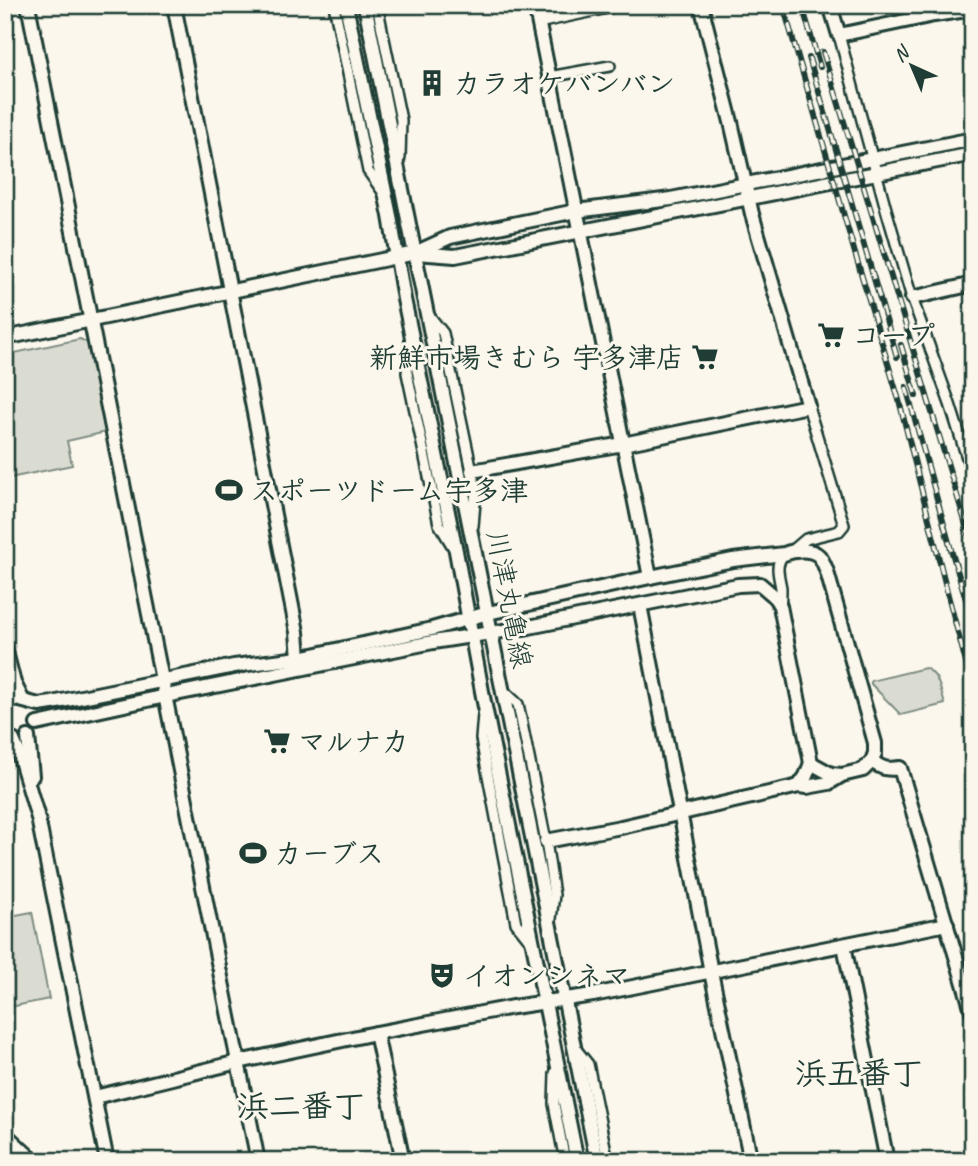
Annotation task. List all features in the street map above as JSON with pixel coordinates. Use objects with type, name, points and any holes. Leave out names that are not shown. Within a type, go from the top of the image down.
[{"type":"street","points":[[28,5],[258,1161]]},
{"type":"street","points":[[174,5],[298,632],[301,663]]},
{"type":"street","points":[[334,5],[368,171],[386,196]]},
{"type":"street","name":"川津丸亀線","points":[[346,5],[577,1161]]},
{"type":"street","name":"川津丸亀線","points":[[365,5],[597,1161]]},
{"type":"street","points":[[377,5],[401,120],[399,174]]},
{"type":"street","points":[[535,5],[650,577]]},
{"type":"street","points":[[538,23],[593,8],[622,5]]},
{"type":"street","points":[[701,5],[748,198],[844,526],[839,531],[806,540],[779,560],[777,568],[781,591],[780,606],[811,762],[799,786]]},
{"type":"street","points":[[830,5],[912,298],[973,477]]},
{"type":"street","points":[[838,35],[934,10],[973,9]]},
{"type":"street","points":[[549,77],[610,66]]},
{"type":"street","points":[[415,253],[450,237],[576,211],[671,199],[973,139]]},
{"type":"street","points":[[5,338],[397,256],[415,253],[454,256],[973,154]]},
{"type":"street","points":[[912,298],[973,284]]},
{"type":"street","points":[[427,313],[443,332],[476,490],[472,534]]},
{"type":"street","points":[[472,471],[623,444],[808,406]]},
{"type":"street","points":[[37,724],[166,696],[488,614],[650,577],[788,552],[816,553],[827,572],[875,743],[872,761],[863,769],[842,775],[830,783],[799,786],[621,827],[546,841]]},
{"type":"street","points":[[5,681],[5,702],[10,699],[39,705],[234,666],[301,663],[491,634],[749,583],[760,584],[768,589],[780,606]]},
{"type":"street","points":[[640,605],[711,972],[751,1161]]},
{"type":"street","points":[[5,648],[15,683],[37,713],[36,729],[28,737],[23,740],[9,738]]},
{"type":"street","points":[[503,690],[518,704],[546,841],[554,895],[549,928]]},
{"type":"street","points":[[28,737],[37,818]]},
{"type":"street","points":[[9,738],[20,757],[37,818],[107,1161]]},
{"type":"street","points":[[872,761],[882,769],[900,768],[973,1014]]},
{"type":"street","points":[[811,762],[831,774],[842,775]]},
{"type":"street","points":[[95,1097],[238,1062],[376,1033],[593,995],[947,924]]},
{"type":"street","points":[[844,945],[887,1161]]},
{"type":"street","points":[[376,1033],[403,1161]]},
{"type":"street","points":[[574,1046],[588,1064],[608,1161]]},
{"type":"street","points":[[556,1061],[554,1104],[565,1161]]},
{"type":"street","points":[[5,1134],[34,1161]]},
{"type":"shaded area","points":[[80,339],[88,343],[106,432],[67,441],[72,465],[5,479],[5,355]]},
{"type":"shaded area","points":[[925,668],[936,678],[945,704],[901,715],[871,684],[871,681]]},
{"type":"shaded area","points":[[32,912],[49,999],[5,1008],[5,917]]},
{"type":"railway","points":[[783,5],[899,400],[973,689]]},
{"type":"railway","points":[[802,5],[820,67]]},
{"type":"railway","points":[[823,52],[973,548]]},
{"type":"railway","points":[[809,58],[897,357]]},
{"type":"railway","points":[[901,345],[916,396]]},
{"type":"railway","points":[[906,387],[973,623]]},
{"type":"place","name":"カラオケバンバン","points":[[432,83]]},
{"type":"place","name":"コープ","points":[[831,335]]},
{"type":"place","name":"新鮮市場きむら 宇多津店","points":[[705,357]]},
{"type":"place","name":"スポーツドーム宇多津","points":[[229,490]]},
{"type":"place","name":"マルナカ","points":[[277,741]]},
{"type":"place","name":"カーブス","points":[[253,853]]},
{"type":"place","name":"イオンシネマ","points":[[442,975]]},
{"type":"district","name":"浜五番丁","points":[[859,1073]]},
{"type":"district","name":"浜二番丁","points":[[301,1106]]}]
